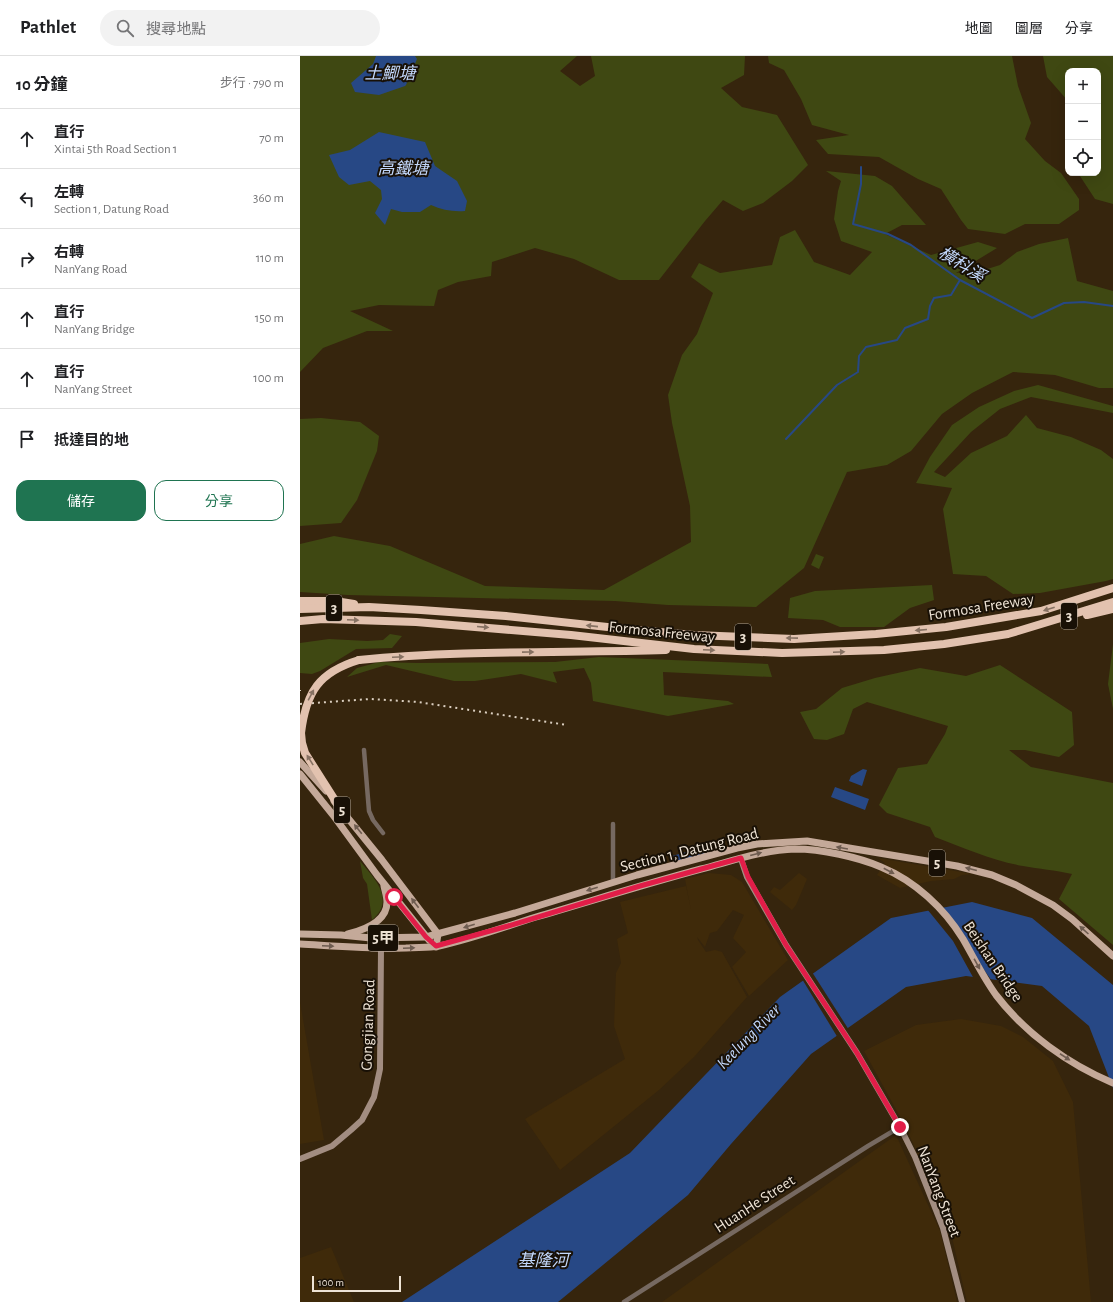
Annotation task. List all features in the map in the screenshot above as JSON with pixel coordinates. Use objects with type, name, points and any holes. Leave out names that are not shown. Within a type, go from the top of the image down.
[{"type":"highway","name":"Formosa Freeway","points":[[300,609],[369,607],[421,610],[506,616],[694,635],[794,639],[946,628],[1041,611],[1113,588]]},
{"type":"highway","points":[[300,601],[336,601],[369,607]]},
{"type":"highway","name":"Formosa Freeway","points":[[300,621],[323,619],[416,622],[571,635],[694,649],[782,654],[884,650],[944,644],[1008,634],[1113,602]]},
{"type":"highway","points":[[1024,630],[1113,609]]},
{"type":"highway","points":[[338,805],[305,753],[301,733],[303,715],[308,700],[317,684],[328,673],[342,665],[359,660],[388,657],[475,653],[562,651],[607,652],[694,649]]},
{"type":"main road","name":"5","points":[[300,762],[338,805],[438,934]]},
{"type":"main road","name":"5","points":[[300,774],[338,821],[384,884],[426,937],[436,946]]},
{"type":"main road","name":"Section 1, Datung Road","points":[[300,934],[341,935],[371,938],[426,937],[529,909],[613,883],[737,848],[757,844],[807,841],[957,866],[992,875],[1016,884],[1053,905],[1072,919],[1113,956]]},
{"type":"main road","name":"Section 1, Datung Road","points":[[300,944],[381,949],[436,946],[640,886],[760,853],[796,849],[853,857]]},
{"type":"main road","name":"Beishan Bridge","points":[[853,857],[881,867],[899,876],[917,888],[935,903],[951,922],[995,993],[1015,1017],[1050,1047],[1078,1066],[1113,1083]]},
{"type":"main road","points":[[341,935],[358,931],[373,924],[386,913],[387,901],[384,884]]},
{"type":"main road","points":[[436,946],[438,934]]},
{"type":"street","points":[[364,750],[369,811],[373,820],[383,833]]},
{"type":"street","points":[[613,824],[613,883]]},
{"type":"street","points":[[737,848],[741,858]]},
{"type":"street","name":"NanYang Street","points":[[741,858],[748,877],[786,945],[857,1053],[900,1127],[915,1158],[943,1228],[962,1302]]},
{"type":"street","name":"Gongjian Road","points":[[300,1159],[332,1146],[352,1130],[362,1120],[374,1096],[380,1069],[381,949]]},
{"type":"street","name":"HuanHe Street","points":[[624,1302],[900,1127]]},
{"type":"shaded area","points":[[878,858],[973,874],[962,875],[954,879],[931,881],[900,888],[877,875],[885,863]]},
{"type":"shaded area","points":[[709,873],[731,875],[742,882],[788,960],[749,996],[732,967],[746,952],[733,938],[744,915],[733,910],[717,931],[710,933],[705,947],[697,937],[706,952],[715,950],[722,952],[747,997],[694,1057],[659,1090],[560,1170],[525,1119],[625,1059],[614,1026],[616,973],[621,963],[617,939],[628,933],[620,902],[686,886],[691,910],[685,879]]},
{"type":"shaded area","points":[[799,873],[807,879],[796,905],[792,910],[770,892],[774,887],[780,890]]},
{"type":"shaded area","points":[[300,1002],[324,1140],[300,1144]]},
{"type":"shaded area","points":[[961,1019],[1001,1026],[1023,1037],[1053,1061],[1073,1102],[1091,1302],[967,1302],[948,1220],[905,1126],[864,1051],[916,1025]]},
{"type":"shaded area","points":[[896,1135],[940,1231],[957,1302],[662,1302]]},
{"type":"shaded area","points":[[331,1247],[354,1302],[300,1302],[300,1258]]},
{"type":"green space","points":[[300,56],[577,56],[560,71],[580,86],[595,76],[591,56],[745,56],[744,75],[721,88],[742,107],[777,115],[808,165],[792,181],[763,203],[743,211],[723,200],[659,280],[619,280],[574,259],[535,248],[492,262],[491,276],[458,282],[438,290],[434,306],[379,305],[350,311],[393,331],[367,331],[323,348],[300,372]]},
{"type":"green space","points":[[768,56],[1012,56],[1018,86],[1031,123],[1025,139],[1045,161],[1061,173],[1079,199],[1079,210],[1059,224],[1025,224],[1005,234],[968,229],[941,189],[918,179],[879,157],[828,154],[816,140],[849,135],[812,125],[801,99],[784,70],[769,63]]},
{"type":"green space","points":[[1043,56],[1113,56],[1113,204],[1095,199],[1080,176],[1101,176],[1101,68],[1065,68],[1065,98],[1047,77]]},
{"type":"green space","points":[[826,171],[875,176],[892,186],[926,225],[902,225],[885,234],[931,255],[978,242],[997,248],[956,273],[984,270],[1000,265],[1017,252],[1039,244],[1068,238],[1077,281],[1113,291],[1113,388],[1099,388],[1055,375],[1013,372],[972,393],[942,414],[911,451],[887,465],[847,472],[804,568],[756,607],[668,605],[615,601],[348,595],[300,592],[300,544],[334,536],[390,546],[485,586],[604,590],[691,542],[690,506],[672,423],[668,395],[682,355],[697,334],[713,293],[691,277],[699,263],[720,273],[772,265],[780,237],[795,230],[814,262],[850,275],[872,252],[841,241],[834,219],[841,181]]},
{"type":"green space","points":[[1038,385],[1113,406],[1113,413],[1031,397],[1000,409],[971,432],[934,472],[945,477],[971,453],[1007,436],[1026,415],[1037,428],[1071,437],[1101,450],[1113,459],[1113,579],[1040,593],[1013,594],[986,576],[953,574],[943,509],[952,488],[916,483],[930,457],[952,425],[979,407],[1014,391]]},
{"type":"green space","points":[[321,418],[360,422],[379,436],[377,451],[357,500],[341,523],[300,526],[300,419]]},
{"type":"green space","points":[[816,554],[824,557],[819,569],[811,565]]},
{"type":"green space","points":[[932,585],[934,600],[910,608],[884,627],[840,627],[823,620],[788,618],[790,598],[815,591]]},
{"type":"green space","points":[[390,634],[402,636],[392,648],[356,649],[320,671],[312,674],[300,673],[300,643],[329,639],[367,641],[383,640]]},
{"type":"green space","points":[[1113,644],[1113,709],[1108,684]]},
{"type":"green space","points":[[599,657],[768,664],[772,677],[663,672],[664,695],[728,701],[734,704],[668,716],[593,701],[591,683],[584,668],[553,672],[557,683],[521,674],[475,681],[454,681],[386,665],[347,677],[357,668],[379,662],[555,662]]},
{"type":"green space","points":[[1000,665],[1072,712],[1074,745],[1059,757],[1025,750],[1009,750],[1031,767],[1113,783],[1113,945],[1059,899],[1072,874],[1012,864],[979,854],[935,837],[930,827],[887,813],[879,805],[898,768],[927,764],[945,734],[948,726],[867,702],[853,709],[844,734],[827,740],[814,739],[800,712],[816,709],[842,688],[875,678],[920,668],[966,676]]},
{"type":"green space","points":[[360,861],[377,882],[383,897],[379,912],[372,920],[367,884],[363,878]]},
{"type":"water","name":"土鯽塘","points":[[376,56],[415,56],[417,59],[405,86],[379,95],[355,92],[351,83],[373,64]]},
{"type":"water","name":"高鐵塘","points":[[379,132],[425,142],[435,166],[457,181],[467,201],[465,211],[448,210],[431,205],[420,212],[402,212],[391,209],[385,225],[375,213],[382,199],[381,190],[370,181],[349,185],[339,177],[329,155],[350,150]]},
{"type":"water","points":[[863,769],[867,770],[862,786],[849,781],[851,776]]},
{"type":"water","points":[[835,787],[869,799],[865,810],[831,797]]},
{"type":"water","points":[[705,847],[707,854],[674,863],[672,856]]},
{"type":"water","name":"基隆河","points":[[972,902],[1032,918],[1113,985],[1113,1088],[1089,1026],[1042,986],[966,976],[906,987],[811,1054],[688,1195],[558,1302],[402,1302],[630,1153],[780,997],[891,918]]},
{"type":"pier","points":[[941,906],[992,981],[974,979],[953,941],[927,909]]},
{"type":"pier","points":[[812,972],[849,1030],[838,1038],[802,979]]},
{"type":"waterway","name":"橫科溪","points":[[861,167],[861,184],[853,224],[888,234],[911,245],[960,280],[1032,318],[1064,303],[1084,302],[1113,306]]},
{"type":"waterway","points":[[786,439],[837,385],[858,372],[859,356],[866,347],[897,340],[905,328],[928,319],[930,306],[934,298],[951,295],[960,280]]},
{"type":"railway","points":[[300,704],[370,699],[418,702],[567,725]]},
{"type":"route","points":[[394,897],[426,937],[436,946],[452,943],[640,886],[741,858],[743,868],[786,945],[857,1053],[900,1127]]},
{"type":"water label","name":"Keelung River","points":[[748,1036]]}]
